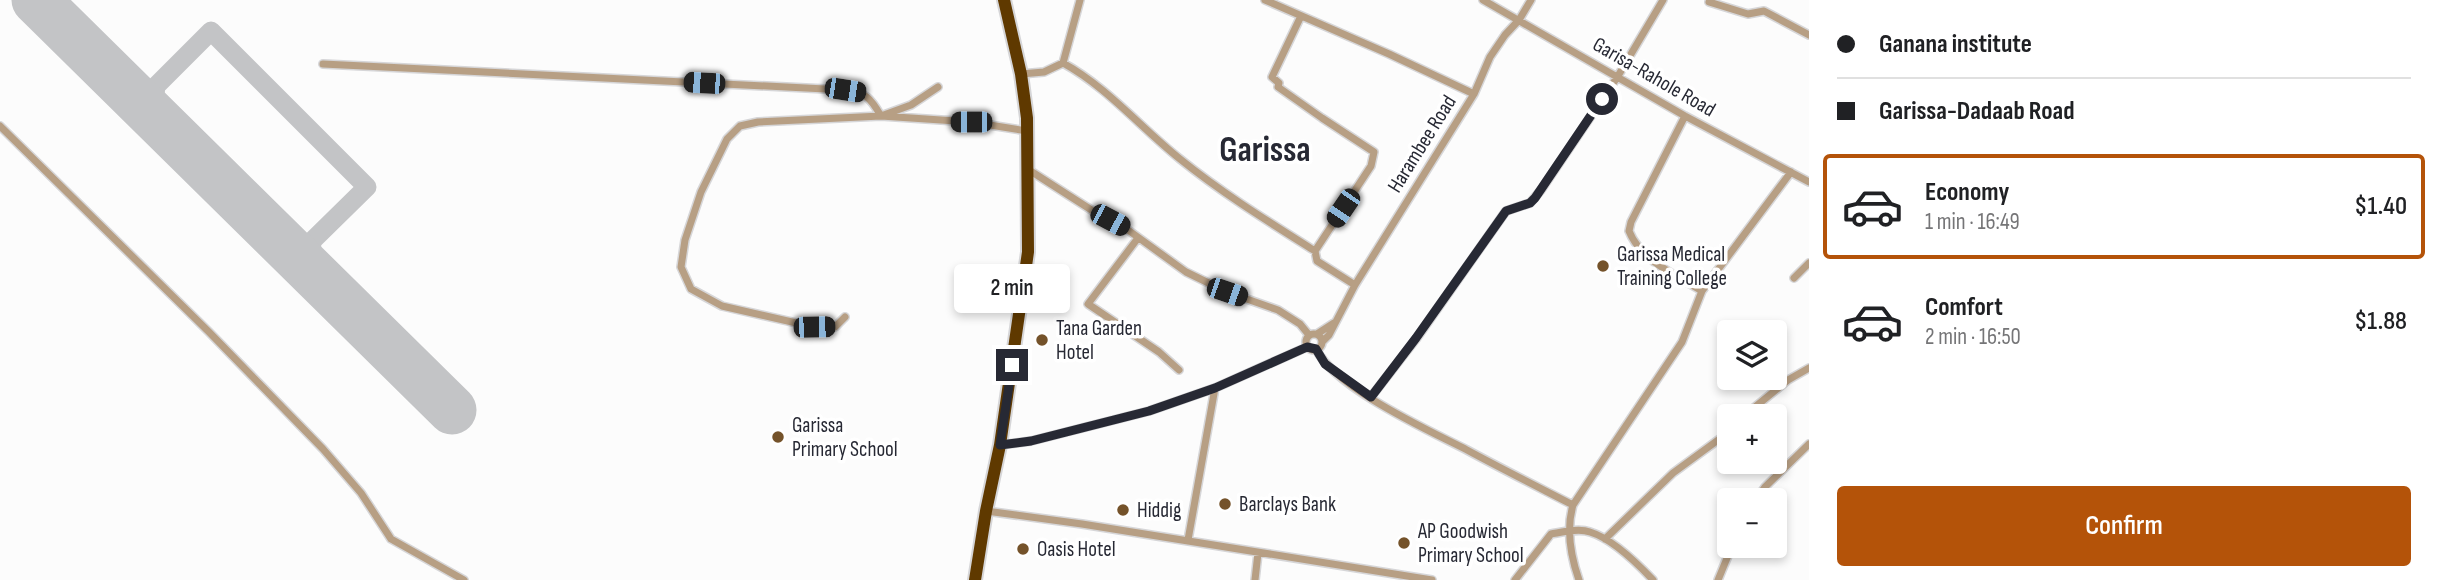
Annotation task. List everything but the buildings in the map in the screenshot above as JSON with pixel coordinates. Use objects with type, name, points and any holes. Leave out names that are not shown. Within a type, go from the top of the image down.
[{"type":"highway","points":[[975,580],[1000,445],[1028,252],[1027,131],[1021,74],[1004,0]]},
{"type":"street","points":[[1021,74],[1044,72],[1063,63],[1080,0]]},
{"type":"street","points":[[1265,0],[1474,94]]},
{"type":"street","name":"Garisa-Rahole Road","points":[[1483,0],[1685,116],[1809,182]]},
{"type":"street","name":"Harambee Road","points":[[1315,346],[1329,335],[1355,285],[1474,94],[1490,57],[1531,0]]},
{"type":"street","points":[[1371,397],[1506,211],[1530,203],[1535,198],[1618,76],[1663,0]]},
{"type":"street","points":[[1709,2],[1748,14],[1763,11],[1809,34]]},
{"type":"street","points":[[1301,16],[1272,78],[1279,83],[1278,87],[1374,152],[1371,166],[1315,251],[1317,261],[1355,285]]},
{"type":"street","points":[[1063,63],[1104,92],[1181,160],[1315,251]]},
{"type":"street","points":[[323,64],[845,90],[862,93],[872,101],[881,116]]},
{"type":"street","points":[[881,116],[911,105],[938,87]]},
{"type":"street","points":[[845,317],[835,327],[814,327],[722,306],[691,289],[681,267],[685,240],[701,192],[727,139],[740,126],[758,122],[881,116],[971,122],[1027,131]]},
{"type":"street","points":[[1685,116],[1631,222],[1629,231],[1637,245],[1656,264],[1702,291]]},
{"type":"street","points":[[0,126],[209,332],[323,449],[361,493],[391,540],[464,580]]},
{"type":"street","points":[[1029,170],[1138,238],[1186,272],[1227,292],[1278,310],[1300,324],[1308,335]]},
{"type":"street","points":[[1579,580],[1573,561],[1570,531],[1573,505],[1682,342],[1702,291],[1791,172]]},
{"type":"street","points":[[1138,238],[1088,304],[1159,352],[1179,370]]},
{"type":"street","points":[[1794,278],[1809,263]]},
{"type":"street","name":"Harambee Road","points":[[1317,334],[1334,323]]},
{"type":"street","points":[[1308,335],[1317,334],[1315,346]]},
{"type":"street","points":[[1308,335],[1306,341],[1315,346],[1325,364],[1371,397],[1410,421],[1573,505]]},
{"type":"street","points":[[1000,445],[1031,441],[1149,411],[1215,388],[1315,346]]},
{"type":"street","points":[[1759,404],[1788,380],[1809,368]]},
{"type":"street","points":[[1188,540],[1215,388]]},
{"type":"street","points":[[1605,539],[1673,473],[1717,441]]},
{"type":"street","points":[[1764,488],[1809,444]]},
{"type":"street","points":[[986,511],[1188,540],[1383,576],[1432,580]]},
{"type":"street","points":[[1515,580],[1551,534],[1588,531],[1605,539],[1653,580]]},
{"type":"street","points":[[1255,580],[1258,553]]},
{"type":"street","points":[[1718,580],[1727,558]]},
{"type":"taxiway","points":[[154,102],[156,86],[211,31],[367,187],[312,241],[311,258]]},
{"type":"runway","points":[[36,0],[452,410]]},
{"type":"place","name":"Garissa Medical Training College","points":[[1603,266]]},
{"type":"place","name":"Tana Garden Hotel","points":[[1042,340]]},
{"type":"place","name":"Garissa Primary School","points":[[778,437]]},
{"type":"place","name":"Barclays Bank","points":[[1225,504]]},
{"type":"place","name":"Hiddig","points":[[1123,510]]},
{"type":"place","name":"AP Goodwish Primary School","points":[[1404,543]]},
{"type":"place","name":"Oasis Hotel","points":[[1023,549]]},
{"type":"district","name":"Garissa","points":[[1265,150]]},
{"type":"route","points":[[1012,365],[1000,445],[1031,441],[1149,411],[1215,388],[1307,347],[1316,349],[1325,364],[1371,397],[1399,362],[1506,211],[1530,203],[1535,198],[1602,99]]}]
